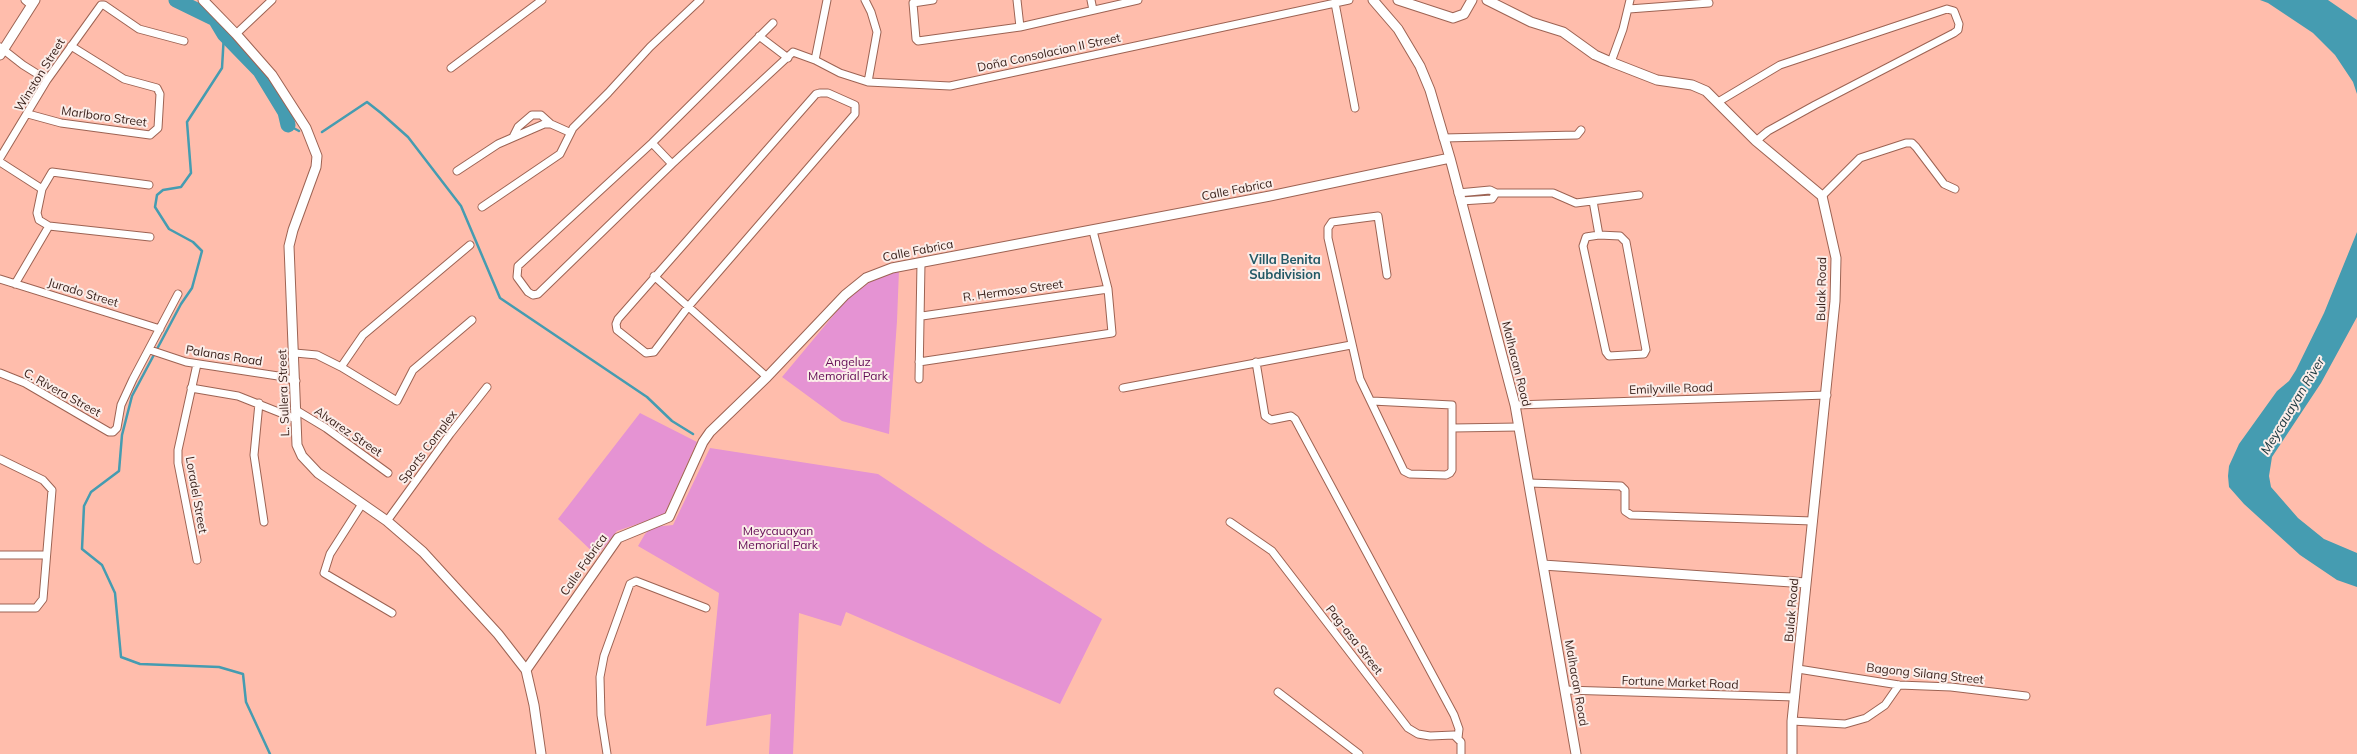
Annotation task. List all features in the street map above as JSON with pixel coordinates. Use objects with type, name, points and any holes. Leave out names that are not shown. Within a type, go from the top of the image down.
[{"type":"street","name":"L. Sullera Street","points":[[203,0],[236,34],[272,75],[306,128],[317,156],[316,167],[289,246],[295,353],[297,445],[302,456],[318,473],[387,521],[438,568],[498,634],[526,670],[541,754]]},
{"type":"street","points":[[236,34],[272,0]]},
{"type":"street","points":[[451,68],[542,0]]},
{"type":"street","points":[[482,207],[560,154],[569,132],[650,47],[700,0]]},
{"type":"street","points":[[815,60],[827,0]]},
{"type":"street","points":[[865,0],[872,12],[876,32],[868,82]]},
{"type":"street","points":[[933,0],[913,4],[916,39],[918,41],[1020,28],[1138,0]]},
{"type":"street","points":[[1017,0],[1020,28]]},
{"type":"street","points":[[1091,0],[1093,10]]},
{"type":"street","name":"Doña Consolacion II Street","points":[[788,58],[793,52],[815,60],[840,73],[868,82],[950,86],[1349,0]]},
{"type":"street","name":"Malhacan Road","points":[[1373,0],[1398,29],[1420,66],[1430,90],[1450,158],[1459,197],[1515,405],[1576,754]]},
{"type":"street","points":[[1398,0],[1453,18],[1464,14],[1472,0]]},
{"type":"street","points":[[1486,0],[1531,22],[1563,32],[1595,55],[1611,62],[1657,80],[1692,85],[1706,91],[1756,141],[1822,196],[1860,158],[1906,143],[1912,143],[1944,184],[1955,189]]},
{"type":"street","points":[[1611,62],[1629,10],[1630,0]]},
{"type":"street","points":[[30,2],[1,51],[47,80]]},
{"type":"street","points":[[1335,4],[1355,108]]},
{"type":"street","points":[[1629,10],[1709,4]]},
{"type":"street","name":"Winston Street","points":[[0,158],[28,114],[47,80],[101,5],[104,5],[139,29],[184,41]]},
{"type":"street","points":[[1718,102],[1780,65],[1947,9],[1954,11],[1959,24],[1958,30],[1954,33],[1815,105],[1768,132],[1756,141]]},
{"type":"street","points":[[759,36],[788,58],[672,164],[538,294],[533,295],[528,292],[517,277],[518,266],[652,144],[759,36],[773,23]]},
{"type":"street","name":"Marlboro Street","points":[[28,114],[60,123],[150,136],[158,128],[160,94],[157,88],[124,79],[71,46]]},
{"type":"street","points":[[828,93],[855,105],[855,114],[688,307],[650,354],[646,353],[617,330],[616,324],[618,319],[654,276],[816,94],[828,93]]},
{"type":"street","points":[[513,138],[518,127],[532,115],[541,115],[551,124],[569,132]]},
{"type":"street","points":[[457,170],[513,138],[544,124],[551,124]]},
{"type":"street","points":[[1443,138],[1576,135],[1581,130]]},
{"type":"street","points":[[652,144],[672,164]]},
{"type":"street","name":"Calle Fabrica","points":[[526,670],[618,538],[669,517],[706,437],[767,377],[856,285],[878,272],[1270,196],[1450,158]]},
{"type":"street","points":[[0,162],[42,189]]},
{"type":"street","points":[[149,185],[56,172],[49,176],[42,189],[38,202],[37,216],[49,226],[150,237]]},
{"type":"street","points":[[1459,197],[1490,190],[1496,193],[1553,193],[1570,202],[1593,201],[1639,195]]},
{"type":"street","name":"Bulak Road","points":[[1792,754],[1792,721],[1827,395],[1835,302],[1836,258],[1822,196]]},
{"type":"street","points":[[1593,201],[1600,236]]},
{"type":"street","points":[[1372,401],[1451,404],[1453,406],[1453,428],[1452,470],[1450,474],[1410,474],[1404,471],[1399,464],[1372,401],[1360,379],[1351,345],[1328,238],[1328,228],[1332,222],[1378,216],[1387,275]]},
{"type":"street","points":[[15,284],[49,226]]},
{"type":"street","points":[[919,362],[1109,335],[1114,330],[1108,289],[1093,231]]},
{"type":"street","points":[[1600,236],[1620,236],[1626,242],[1646,350],[1644,354],[1609,356],[1606,352],[1583,246],[1586,237],[1600,236]]},
{"type":"street","points":[[342,367],[363,334],[470,245]]},
{"type":"street","points":[[918,379],[922,316],[921,263]]},
{"type":"street","points":[[654,276],[767,377]]},
{"type":"street","name":"Jurado Street","points":[[0,279],[160,329]]},
{"type":"street","name":"R. Hermoso Street","points":[[922,316],[1108,289]]},
{"type":"street","points":[[154,351],[160,329],[178,294]]},
{"type":"street","points":[[295,353],[317,356],[342,367],[397,401],[413,370],[472,320]]},
{"type":"street","points":[[1123,388],[1351,345]]},
{"type":"street","name":"Palanas Road","points":[[154,351],[197,364],[278,376],[296,381]]},
{"type":"street","name":"C. Rivera Street","points":[[0,373],[25,383],[109,432],[113,432],[117,428],[121,405],[133,379],[154,351]]},
{"type":"street","points":[[1256,362],[1265,416],[1271,420],[1291,416],[1295,419],[1454,715],[1459,728],[1458,738],[1461,742],[1461,754]]},
{"type":"street","name":"Loradel Street","points":[[197,364],[178,450],[178,463],[197,560]]},
{"type":"street","name":"Sports Complex","points":[[387,521],[450,434],[487,387]]},
{"type":"street","name":"Alvarez Street","points":[[191,388],[238,396],[296,414],[326,428],[388,473]]},
{"type":"street","name":"Emilyville Road","points":[[1515,405],[1827,395]]},
{"type":"street","points":[[259,403],[254,455],[264,522]]},
{"type":"street","points":[[1453,428],[1519,427]]},
{"type":"street","points":[[0,459],[43,480],[52,490],[43,599],[36,608],[0,608]]},
{"type":"street","points":[[1529,483],[1621,486],[1625,490],[1624,511],[1631,515],[1814,521]]},
{"type":"street","points":[[362,504],[330,554],[324,573],[392,613]]},
{"type":"street","name":"Pag-asa Street","points":[[1230,522],[1272,551],[1408,728],[1424,735],[1454,735],[1458,738]]},
{"type":"street","points":[[0,555],[46,555]]},
{"type":"street","points":[[1543,565],[1806,583]]},
{"type":"street","points":[[607,754],[601,715],[600,678],[604,656],[630,584],[636,581],[706,608]]},
{"type":"street","name":"Bagong Silang Street","points":[[1798,669],[1899,685],[1952,687],[2026,696]]},
{"type":"street","points":[[1792,721],[1845,724],[1866,718],[1885,705],[1899,685]]},
{"type":"street","name":"Fortune Market Road","points":[[1565,690],[1795,697]]},
{"type":"street","points":[[1278,692],[1359,754]]},
{"type":"green space","name":"Angeluz Memorial Park","points":[[899,270],[889,434],[842,421],[782,377],[847,299],[875,278]]},
{"type":"green space","points":[[640,413],[697,442],[664,515],[617,531],[597,556],[558,519]]},
{"type":"green space","name":"Meycauayan Memorial Park","points":[[710,448],[878,474],[986,546],[1102,619],[1060,704],[846,612],[841,626],[799,613],[793,754],[769,754],[771,714],[706,726],[719,593],[638,546],[645,534],[652,527],[673,525]]},
{"type":"water","points":[[2260,0],[2328,0],[2357,20],[2357,94],[2353,82],[2335,55],[2313,33],[2268,3]]},
{"type":"water","name":"Meycauayan River","points":[[2357,232],[2357,317],[2321,383],[2272,457],[2269,476],[2271,487],[2298,518],[2324,539],[2357,553],[2357,587],[2337,580],[2300,555],[2244,504],[2229,487],[2228,476],[2229,466],[2239,444],[2277,391],[2289,381],[2296,370],[2324,313]]},
{"type":"waterway","points":[[176,0],[215,19],[224,34],[260,71],[285,112],[288,125]]},
{"type":"waterway","points":[[224,34],[222,68],[187,122],[191,173],[181,187],[163,190],[157,195],[155,207],[169,229],[193,242],[202,251],[192,288],[181,304],[132,396],[122,435],[119,471],[91,492],[84,506],[82,549],[102,565],[115,593],[121,657],[140,664],[219,667],[243,674],[246,702],[270,754]]},
{"type":"waterway","points":[[322,132],[367,102],[381,113],[408,137],[461,206],[500,298],[647,397],[672,421],[693,434]]},
{"type":"waterway","points":[[288,125],[299,131]]},
{"type":"district","name":"Villa Benita Subdivision","points":[[1285,268]]}]
